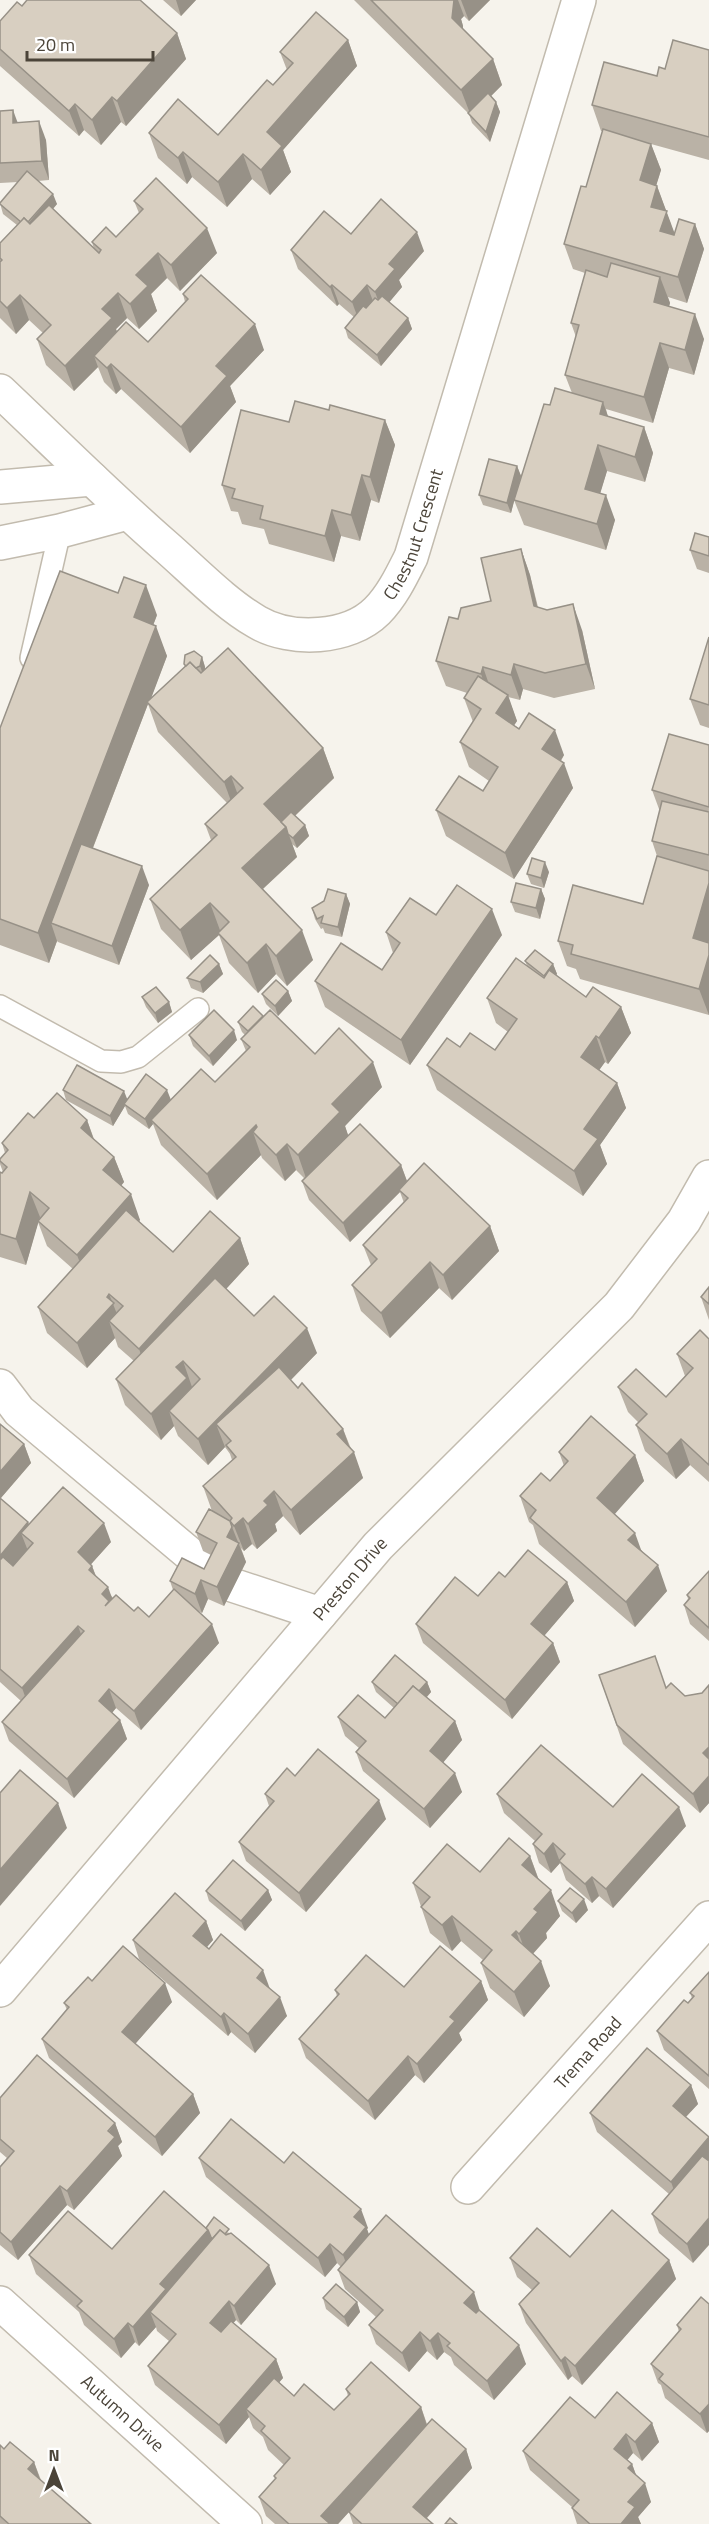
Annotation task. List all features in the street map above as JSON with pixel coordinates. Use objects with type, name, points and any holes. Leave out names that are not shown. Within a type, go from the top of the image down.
[{"type":"street","name":"Chestnut Crescent","points":[[0,391],[127,513],[258,623],[289,633],[319,635],[354,626],[377,611],[398,584],[411,557],[579,0]]},
{"type":"street","points":[[0,487],[92,479]]},
{"type":"street","points":[[0,543],[60,531],[127,513]]},
{"type":"street","name":"Preston Drive","points":[[0,1990],[378,1546],[619,1306],[684,1221],[709,1177]]},
{"type":"street","points":[[0,1386],[19,1411],[223,1582],[320,1614]]},
{"type":"street","name":"Trema Road","points":[[468,2187],[709,1918]]},
{"type":"street","name":"Autumn Drive","points":[[0,2302],[245,2524]]},
{"type":"lane","points":[[22,681],[33,649],[60,531]]},
{"type":"lane","points":[[0,1006],[101,1061],[121,1062],[138,1057],[198,1009]]},
{"type":"building","points":[[27,0],[140,0],[177,33],[117,101],[112,97],[92,120],[75,104],[69,111],[0,49],[0,21],[17,2],[22,6]]},
{"type":"building","points":[[371,0],[454,0],[452,18],[493,59],[461,90]]},
{"type":"building","points":[[316,12],[348,40],[267,132],[282,146],[261,170],[243,154],[218,182],[183,152],[178,158],[149,133],[178,99],[218,135],[267,80],[273,85],[293,63],[280,52]]},
{"type":"building","points":[[673,40],[709,50],[709,137],[592,105],[604,62],[657,76],[659,67],[665,69]]},
{"type":"building","points":[[488,93],[496,102],[486,132],[468,113]]},
{"type":"building","points":[[13,110],[13,123],[39,121],[42,161],[0,163],[0,111]]},
{"type":"building","points":[[603,129],[651,144],[640,180],[657,186],[651,207],[667,211],[660,231],[674,235],[679,219],[695,224],[678,277],[564,244],[581,186],[586,187]]},
{"type":"building","points":[[27,171],[53,194],[28,222],[24,218],[21,222],[0,203]]},
{"type":"building","points":[[156,178],[207,228],[171,265],[158,253],[136,275],[148,286],[130,304],[118,293],[102,309],[112,318],[65,366],[37,339],[51,325],[20,295],[7,308],[0,301],[0,262],[2,260],[0,243],[24,218],[30,224],[49,205],[99,253],[101,250],[92,242],[106,227],[116,237],[143,209],[134,201]]},
{"type":"building","points":[[381,199],[417,232],[389,264],[395,269],[375,292],[367,285],[352,302],[332,285],[330,287],[291,250],[324,211],[351,234]]},
{"type":"building","points":[[611,263],[660,277],[654,302],[695,314],[685,350],[660,343],[644,397],[565,375],[579,325],[571,323],[586,270],[607,277]]},
{"type":"building","points":[[201,275],[255,324],[216,366],[227,376],[181,427],[111,364],[107,368],[94,356],[126,322],[148,342],[188,299],[183,294]]},
{"type":"building","points":[[382,296],[408,318],[377,355],[345,328],[363,306],[366,308],[375,298],[378,300]]},
{"type":"building","points":[[555,388],[603,402],[600,414],[644,427],[635,457],[598,445],[585,489],[606,495],[597,524],[514,500],[544,404],[550,405]]},
{"type":"building","points":[[295,401],[329,410],[330,405],[385,420],[370,477],[362,475],[351,515],[332,510],[325,536],[260,519],[263,506],[232,498],[235,489],[222,485],[241,410],[289,422]]},
{"type":"building","points":[[489,459],[517,466],[507,503],[479,495]]},
{"type":"building","points":[[695,533],[709,537],[709,556],[690,550]]},
{"type":"building","points":[[521,549],[534,606],[547,610],[573,604],[586,664],[545,673],[514,664],[511,675],[483,667],[481,674],[436,661],[449,617],[458,619],[461,608],[491,601],[481,558]]},
{"type":"building","points":[[60,571],[118,593],[124,577],[146,585],[134,617],[156,626],[38,933],[0,919],[0,728]]},
{"type":"building","points":[[709,637],[709,705],[690,699]]},
{"type":"building","points":[[228,648],[323,748],[264,804],[286,827],[242,868],[302,930],[276,956],[266,944],[247,963],[218,933],[229,922],[210,903],[180,930],[150,899],[217,835],[205,824],[243,788],[231,776],[224,782],[147,702],[190,662],[201,673]]},
{"type":"building","points":[[194,651],[202,657],[200,666],[196,668],[190,662],[186,666],[184,664],[185,655]]},
{"type":"building","points":[[478,676],[508,695],[496,713],[519,729],[529,713],[555,730],[542,749],[564,763],[505,853],[436,810],[459,776],[483,791],[498,767],[460,742],[481,709],[464,698]]},
{"type":"building","points":[[669,734],[709,745],[709,807],[652,790]]},
{"type":"building","points":[[662,801],[709,812],[709,855],[652,841]]},
{"type":"building","points":[[291,812],[305,825],[293,838],[281,822]]},
{"type":"building","points":[[81,844],[142,866],[112,946],[51,923]]},
{"type":"building","points":[[657,856],[709,871],[709,883],[693,938],[709,943],[709,955],[699,989],[571,954],[573,945],[558,941],[573,885],[643,904]]},
{"type":"building","points":[[532,858],[545,862],[541,878],[527,874]]},
{"type":"building","points":[[516,883],[541,889],[536,908],[511,902]]},
{"type":"building","points":[[457,885],[492,909],[401,1040],[315,981],[341,943],[382,970],[400,943],[386,932],[410,898],[436,915]]},
{"type":"building","points":[[328,889],[346,894],[338,927],[321,923],[323,916],[317,919],[312,908],[324,901]]},
{"type":"building","points":[[535,950],[553,964],[544,976],[525,961]]},
{"type":"building","points":[[210,955],[219,964],[200,982],[187,978]]},
{"type":"building","points":[[516,958],[544,978],[549,970],[586,997],[593,987],[621,1007],[599,1038],[596,1036],[581,1057],[617,1083],[584,1129],[598,1139],[574,1171],[427,1065],[447,1038],[460,1047],[470,1033],[495,1050],[517,1019],[487,998]]},
{"type":"building","points":[[276,980],[288,991],[275,1006],[262,994]]},
{"type":"building","points":[[156,987],[169,1002],[155,1013],[142,997]]},
{"type":"building","points":[[253,1006],[263,1016],[248,1031],[238,1022]]},
{"type":"building","points":[[214,1010],[234,1030],[209,1056],[189,1035]]},
{"type":"building","points":[[270,1010],[315,1054],[339,1028],[373,1062],[332,1104],[340,1112],[298,1155],[287,1144],[276,1155],[253,1132],[256,1125],[207,1174],[151,1120],[201,1069],[215,1082],[250,1047],[241,1039]]},
{"type":"building","points":[[77,1065],[124,1091],[110,1116],[63,1090]]},
{"type":"building","points":[[146,1074],[167,1090],[145,1119],[124,1104]]},
{"type":"building","points":[[57,1093],[87,1120],[81,1128],[114,1157],[103,1170],[131,1194],[77,1255],[38,1221],[49,1208],[30,1192],[16,1239],[0,1234],[0,1172],[2,1173],[7,1167],[0,1159],[8,1150],[2,1143],[28,1113],[34,1118]]},
{"type":"building","points":[[360,1124],[401,1165],[343,1223],[302,1181]]},
{"type":"building","points":[[424,1163],[490,1226],[443,1275],[430,1262],[381,1313],[352,1285],[377,1259],[363,1245],[408,1198],[399,1190]]},
{"type":"building","points":[[126,1210],[173,1252],[210,1211],[240,1238],[139,1349],[109,1321],[123,1306],[109,1294],[107,1297],[114,1303],[77,1343],[38,1307]]},
{"type":"building","points":[[215,1278],[254,1316],[274,1296],[307,1328],[198,1439],[169,1411],[200,1379],[183,1361],[176,1367],[187,1378],[151,1414],[116,1379]]},
{"type":"building","points":[[709,1287],[709,1304],[701,1297]]},
{"type":"building","points":[[700,1330],[709,1339],[709,1465],[681,1439],[667,1454],[636,1425],[647,1414],[618,1387],[636,1369],[666,1397],[693,1368],[677,1354]]},
{"type":"building","points":[[279,1367],[298,1388],[302,1383],[343,1429],[337,1434],[354,1452],[291,1510],[274,1491],[264,1501],[268,1505],[248,1524],[243,1518],[234,1526],[230,1521],[232,1518],[203,1486],[236,1457],[226,1445],[231,1441],[216,1424]]},
{"type":"building","points":[[591,1416],[635,1455],[597,1498],[635,1533],[628,1540],[658,1565],[626,1602],[530,1518],[536,1510],[520,1496],[541,1473],[550,1481],[568,1461],[559,1452]]},
{"type":"building","points":[[0,1424],[24,1444],[0,1472]]},
{"type":"building","points":[[63,1487],[104,1523],[78,1552],[92,1566],[89,1570],[108,1587],[102,1594],[109,1601],[105,1606],[116,1595],[134,1611],[138,1607],[149,1617],[174,1589],[212,1624],[134,1711],[109,1689],[99,1701],[120,1720],[67,1779],[2,1722],[84,1631],[78,1626],[22,1688],[0,1669],[0,1560],[3,1557],[13,1566],[33,1543],[21,1533]]},
{"type":"building","points":[[0,1498],[28,1522],[0,1556]]},
{"type":"building","points":[[209,1509],[230,1521],[232,1527],[227,1537],[239,1543],[217,1587],[201,1580],[195,1594],[170,1581],[182,1558],[204,1569],[217,1543],[196,1532]]},
{"type":"building","points":[[528,1550],[567,1582],[531,1624],[553,1643],[505,1700],[416,1624],[455,1577],[478,1596],[499,1572],[505,1577]]},
{"type":"building","points":[[709,1571],[709,1628],[684,1605],[690,1598],[687,1595]]},
{"type":"building","points":[[395,1655],[427,1682],[419,1691],[413,1686],[398,1704],[372,1682]]},
{"type":"building","points":[[655,1656],[666,1688],[671,1683],[685,1696],[702,1693],[709,1685],[709,1747],[703,1753],[709,1759],[709,1776],[693,1794],[617,1725],[599,1675]]},
{"type":"building","points":[[413,1686],[455,1721],[430,1751],[455,1773],[424,1809],[356,1752],[366,1741],[338,1717],[358,1695],[385,1718]]},
{"type":"building","points":[[541,1745],[613,1807],[642,1774],[679,1807],[606,1889],[592,1877],[585,1884],[559,1861],[565,1854],[553,1843],[544,1854],[533,1844],[542,1834],[497,1794]]},
{"type":"building","points":[[318,1749],[379,1800],[299,1893],[239,1842],[274,1801],[265,1794],[287,1768],[295,1776]]},
{"type":"building","points":[[20,1770],[58,1803],[0,1870],[0,1793]]},
{"type":"building","points":[[509,1838],[530,1856],[522,1865],[551,1890],[534,1909],[538,1912],[519,1934],[516,1931],[512,1935],[541,1961],[514,1992],[481,1963],[492,1950],[452,1916],[442,1925],[421,1907],[430,1897],[413,1883],[447,1844],[480,1872]]},
{"type":"building","points":[[233,1860],[268,1890],[241,1921],[206,1891]]},
{"type":"building","points":[[570,1888],[584,1899],[572,1913],[558,1901]]},
{"type":"building","points":[[175,1893],[206,1921],[193,1936],[209,1949],[221,1934],[263,1970],[257,1978],[280,1997],[248,2034],[224,2013],[221,2017],[133,1940]]},
{"type":"building","points":[[123,1946],[165,1983],[122,2032],[193,2094],[155,2137],[42,2039],[69,2007],[64,2003],[88,1977],[92,1981]]},
{"type":"building","points":[[440,1946],[481,1981],[450,2017],[455,2021],[417,2064],[408,2056],[368,2101],[299,2039],[339,1994],[335,1990],[366,1955],[404,1987]]},
{"type":"building","points":[[709,1972],[709,2076],[657,2031],[684,2000],[688,2003],[694,1996],[690,1993]]},
{"type":"building","points":[[647,2048],[691,2085],[673,2106],[709,2137],[671,2182],[590,2113]]},
{"type":"building","points":[[37,2055],[115,2123],[108,2131],[115,2137],[67,2191],[60,2186],[11,2242],[0,2232],[0,2167],[14,2151],[0,2139],[0,2098]]},
{"type":"building","points":[[231,2119],[284,2163],[293,2152],[361,2209],[354,2217],[366,2227],[343,2255],[330,2244],[318,2258],[199,2158]]},
{"type":"building","points":[[702,2156],[709,2161],[709,2218],[687,2244],[652,2214]]},
{"type":"building","points":[[164,2191],[208,2230],[160,2284],[166,2289],[133,2327],[128,2323],[114,2339],[77,2306],[82,2301],[29,2255],[68,2211],[112,2249]]},
{"type":"building","points":[[612,2210],[669,2260],[575,2366],[565,2357],[561,2361],[519,2304],[539,2283],[510,2258],[537,2228],[570,2257]]},
{"type":"building","points":[[386,2215],[474,2292],[464,2303],[476,2313],[479,2310],[519,2345],[487,2381],[447,2346],[450,2343],[438,2333],[430,2341],[420,2332],[402,2353],[369,2325],[383,2310],[338,2270]]},
{"type":"building","points":[[214,2217],[229,2229],[225,2234],[220,2230],[212,2239],[206,2228]]},
{"type":"building","points":[[220,2230],[226,2235],[231,2233],[269,2265],[234,2306],[229,2301],[210,2323],[221,2332],[231,2321],[276,2359],[219,2425],[148,2366],[176,2334],[150,2312]]},
{"type":"building","points":[[336,2284],[357,2302],[344,2317],[323,2298]]},
{"type":"building","points":[[701,2297],[709,2304],[709,2404],[700,2414],[659,2379],[663,2374],[651,2364],[681,2329],[677,2325]]},
{"type":"building","points":[[371,2362],[421,2407],[321,2516],[329,2524],[289,2524],[259,2497],[290,2458],[261,2431],[265,2426],[246,2409],[274,2378],[294,2396],[304,2384],[334,2410],[350,2394],[346,2389]]},
{"type":"building","points":[[617,2392],[652,2423],[635,2442],[626,2434],[614,2449],[632,2464],[628,2468],[645,2483],[628,2502],[635,2507],[621,2524],[590,2524],[572,2508],[579,2500],[523,2451],[570,2397],[595,2418]]},
{"type":"building","points":[[432,2419],[466,2449],[413,2507],[433,2524],[362,2524],[349,2512]]},
{"type":"building","points":[[10,2442],[34,2462],[28,2469],[91,2524],[9,2524],[0,2516],[0,2445],[4,2449]]},
{"type":"building","points":[[450,2518],[457,2524],[445,2524]]}]
